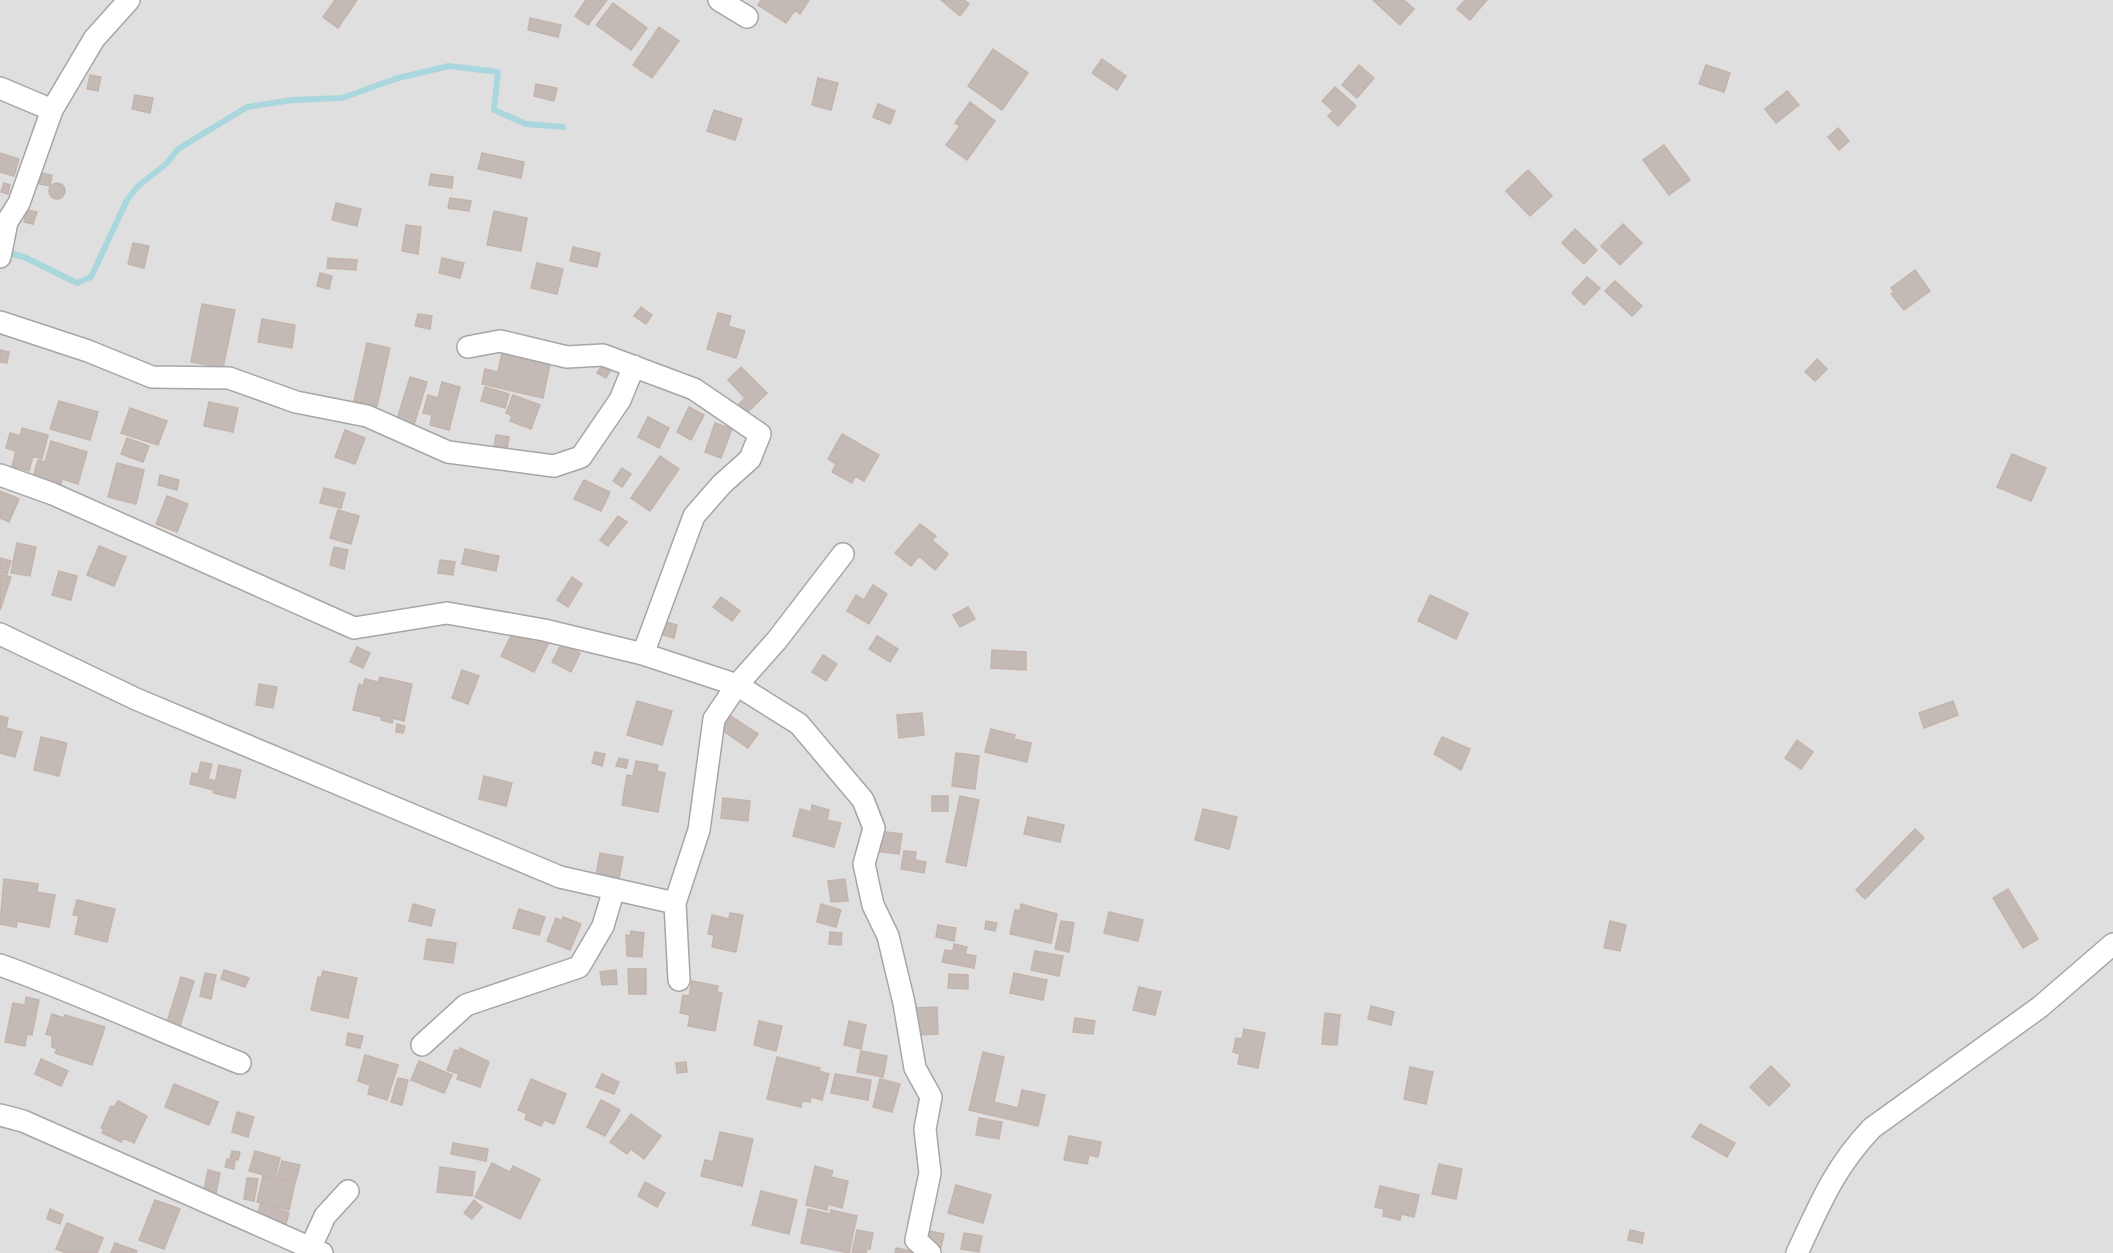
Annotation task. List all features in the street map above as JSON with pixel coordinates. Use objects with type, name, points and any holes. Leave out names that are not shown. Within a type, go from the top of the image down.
[{"type":"street","points":[[3,237],[19,203],[52,110],[94,39],[129,0]]},
{"type":"street","points":[[719,0],[747,17]]},
{"type":"street","points":[[0,88],[52,110]]},
{"type":"street","points":[[0,322],[88,351],[152,377],[229,378],[296,402],[367,416],[448,453],[554,466],[581,457],[620,400],[634,366]]},
{"type":"street","points":[[468,347],[500,342],[567,357],[603,355],[694,389],[760,434],[750,459],[722,484],[693,516],[643,654]]},
{"type":"street","points":[[0,475],[53,495],[354,627],[447,613],[544,630],[643,654],[737,685],[800,724],[864,800],[874,828],[864,864],[873,905],[888,936],[904,1002],[915,1068],[931,1097],[925,1129],[930,1173],[916,1240],[930,1253]]},
{"type":"street","points":[[679,980],[675,903],[699,830],[714,718],[737,685],[777,639],[843,554]]},
{"type":"street","points":[[0,634],[136,699],[560,877],[675,903]]},
{"type":"street","points":[[422,1045],[466,1005],[579,967],[603,926],[614,889]]},
{"type":"street","points":[[1797,1253],[1830,1181],[1849,1152],[1872,1128],[2040,1007],[2113,944]]},
{"type":"street","points":[[0,965],[75,993],[145,1025],[240,1063]]},
{"type":"street","points":[[0,1115],[23,1121],[316,1251],[325,1216],[348,1191]]},
{"type":"shaded area","points":[[0,0],[2113,0],[2113,1253],[0,1253]]},
{"type":"building","points":[[335,0],[357,0],[338,28],[323,17]]},
{"type":"building","points":[[586,0],[607,0],[588,25],[575,16]]},
{"type":"building","points":[[761,0],[809,0],[800,14],[795,10],[786,23],[758,5]]},
{"type":"building","points":[[941,0],[964,0],[969,4],[960,16]]},
{"type":"building","points":[[1373,0],[1404,0],[1414,9],[1400,25]]},
{"type":"building","points":[[1465,0],[1487,0],[1470,20],[1457,9]]},
{"type":"building","points":[[613,3],[647,28],[631,50],[596,25]]},
{"type":"building","points":[[530,18],[561,25],[558,37],[528,30]]},
{"type":"building","points":[[659,27],[679,41],[652,78],[633,65]]},
{"type":"building","points":[[993,49],[1028,73],[1002,110],[968,86]]},
{"type":"building","points":[[1102,59],[1126,76],[1117,90],[1092,73]]},
{"type":"building","points":[[1359,65],[1374,78],[1357,98],[1342,85]]},
{"type":"building","points":[[1706,65],[1730,73],[1724,92],[1699,84]]},
{"type":"building","points":[[90,75],[101,77],[98,91],[87,89]]},
{"type":"building","points":[[818,78],[838,83],[831,110],[812,105]]},
{"type":"building","points":[[536,84],[557,88],[554,101],[534,96]]},
{"type":"building","points":[[1335,87],[1356,106],[1338,126],[1328,116],[1333,111],[1322,101]]},
{"type":"building","points":[[1787,91],[1799,105],[1776,123],[1765,109]]},
{"type":"building","points":[[135,95],[153,98],[150,113],[132,109]]},
{"type":"building","points":[[970,102],[995,121],[967,160],[946,145],[960,126],[955,123]]},
{"type":"building","points":[[878,104],[895,111],[890,124],[873,117]]},
{"type":"building","points":[[714,110],[742,119],[735,140],[707,131]]},
{"type":"building","points":[[1838,128],[1849,141],[1839,150],[1828,137]]},
{"type":"building","points":[[1664,145],[1690,180],[1669,195],[1643,160]]},
{"type":"building","points":[[0,153],[19,159],[14,176],[0,172]]},
{"type":"building","points":[[482,153],[524,162],[521,178],[478,169]]},
{"type":"building","points":[[1528,170],[1552,196],[1530,216],[1506,191]]},
{"type":"building","points":[[41,173],[52,175],[50,186],[39,184]]},
{"type":"building","points":[[431,174],[453,177],[452,188],[429,185]]},
{"type":"building","points":[[4,183],[10,185],[8,194],[1,192]]},
{"type":"building","points":[[54,183],[60,183],[65,191],[63,197],[54,199],[49,194],[49,188]]},
{"type":"building","points":[[450,198],[471,201],[469,211],[448,208]]},
{"type":"building","points":[[336,203],[361,209],[357,226],[332,220]]},
{"type":"building","points":[[27,210],[37,212],[33,224],[24,222]]},
{"type":"building","points":[[494,211],[527,218],[521,251],[487,245]]},
{"type":"building","points":[[1623,224],[1642,243],[1620,265],[1601,246]]},
{"type":"building","points":[[406,225],[421,227],[418,254],[402,251]]},
{"type":"building","points":[[1575,229],[1597,250],[1584,264],[1562,243]]},
{"type":"building","points":[[133,243],[149,246],[144,268],[128,264]]},
{"type":"building","points":[[573,247],[600,253],[597,267],[570,261]]},
{"type":"building","points":[[328,258],[357,260],[356,270],[327,268]]},
{"type":"building","points":[[442,258],[464,263],[460,278],[439,273]]},
{"type":"building","points":[[537,263],[563,269],[557,294],[531,288]]},
{"type":"building","points":[[1915,270],[1930,291],[1904,310],[1891,294],[1894,292],[1891,288]]},
{"type":"building","points":[[320,273],[332,276],[329,289],[317,286]]},
{"type":"building","points":[[1587,277],[1600,288],[1584,305],[1572,293]]},
{"type":"building","points":[[1615,281],[1642,306],[1632,316],[1605,291]]},
{"type":"building","points":[[202,304],[235,310],[223,368],[191,362]]},
{"type":"building","points":[[641,307],[652,315],[646,324],[634,316]]},
{"type":"building","points":[[718,313],[731,316],[728,326],[745,331],[736,358],[707,349]]},
{"type":"building","points":[[418,314],[432,316],[430,329],[415,326]]},
{"type":"building","points":[[262,319],[295,325],[292,348],[258,342]]},
{"type":"building","points":[[367,343],[390,348],[377,406],[354,401]]},
{"type":"building","points":[[0,350],[9,352],[7,363],[0,362]]},
{"type":"building","points":[[502,353],[550,364],[543,398],[482,384],[485,369],[498,372]]},
{"type":"building","points":[[1817,359],[1827,369],[1815,381],[1805,372]]},
{"type":"building","points":[[605,361],[613,366],[606,378],[597,373]]},
{"type":"building","points":[[741,367],[767,393],[744,416],[736,407],[745,398],[728,380]]},
{"type":"building","points":[[410,377],[427,382],[413,428],[396,423]]},
{"type":"building","points":[[442,382],[460,387],[449,430],[430,425],[432,415],[423,413],[428,395],[438,398]]},
{"type":"building","points":[[485,387],[509,394],[505,408],[481,401]]},
{"type":"building","points":[[513,395],[540,405],[531,429],[510,421],[512,416],[506,413]]},
{"type":"building","points":[[59,401],[98,412],[90,440],[50,429]]},
{"type":"building","points":[[209,402],[238,408],[233,432],[204,426]]},
{"type":"building","points":[[689,407],[704,415],[691,440],[677,432]]},
{"type":"building","points":[[130,408],[167,421],[158,445],[121,433]]},
{"type":"building","points":[[648,417],[669,428],[659,448],[638,437]]},
{"type":"building","points":[[715,423],[732,429],[721,458],[705,452]]},
{"type":"building","points":[[22,428],[48,435],[42,459],[33,456],[29,471],[12,466],[16,451],[6,448],[10,433],[20,436]]},
{"type":"building","points":[[345,430],[365,438],[355,464],[335,457]]},
{"type":"building","points":[[842,434],[879,455],[864,481],[855,476],[852,483],[832,472],[836,464],[828,459]]},
{"type":"building","points":[[496,435],[509,437],[507,449],[494,446]]},
{"type":"building","points":[[127,438],[149,446],[143,462],[121,454]]},
{"type":"building","points":[[51,441],[87,452],[78,484],[62,479],[60,488],[32,480],[38,460],[45,462]]},
{"type":"building","points":[[2012,454],[2046,468],[2031,501],[1997,487]]},
{"type":"building","points":[[660,456],[679,469],[650,511],[631,498]]},
{"type":"building","points":[[117,463],[144,470],[136,504],[108,497]]},
{"type":"building","points":[[622,468],[631,474],[622,487],[613,481]]},
{"type":"building","points":[[160,475],[179,480],[177,490],[158,485]]},
{"type":"building","points":[[584,480],[610,492],[601,511],[574,499]]},
{"type":"building","points":[[324,488],[345,493],[341,508],[320,503]]},
{"type":"building","points":[[0,491],[19,499],[9,522],[0,518]]},
{"type":"building","points":[[167,496],[188,504],[177,532],[156,524]]},
{"type":"building","points":[[338,510],[359,516],[351,544],[330,538]]},
{"type":"building","points":[[618,516],[627,522],[608,546],[600,540]]},
{"type":"building","points":[[920,524],[936,536],[932,540],[948,554],[935,570],[919,556],[911,566],[895,553]]},
{"type":"building","points":[[17,543],[36,547],[30,576],[11,573]]},
{"type":"building","points":[[99,546],[126,557],[114,586],[87,575]]},
{"type":"building","points":[[334,547],[348,550],[344,569],[330,565]]},
{"type":"building","points":[[465,549],[499,556],[496,571],[462,564]]},
{"type":"building","points":[[0,558],[11,561],[7,574],[0,572]]},
{"type":"building","points":[[440,560],[455,562],[453,575],[438,573]]},
{"type":"building","points":[[59,571],[77,576],[71,600],[52,595]]},
{"type":"building","points":[[0,574],[11,577],[0,610]]},
{"type":"building","points":[[572,577],[582,584],[568,607],[557,600]]},
{"type":"building","points":[[873,585],[887,594],[869,624],[847,611],[856,595],[864,600]]},
{"type":"building","points":[[1430,595],[1468,613],[1456,639],[1418,621]]},
{"type":"building","points":[[721,597],[740,611],[732,621],[713,607]]},
{"type":"building","points":[[968,607],[975,619],[960,627],[953,615]]},
{"type":"building","points":[[666,622],[677,625],[674,638],[663,635]]},
{"type":"building","points":[[514,630],[531,639],[533,635],[549,642],[534,672],[501,656]]},
{"type":"building","points":[[877,636],[898,649],[890,662],[869,649]]},
{"type":"building","points":[[562,643],[580,653],[571,672],[552,662]]},
{"type":"building","points":[[357,647],[370,653],[363,668],[350,662]]},
{"type":"building","points":[[992,650],[1026,652],[1026,670],[991,668]]},
{"type":"building","points":[[823,655],[837,664],[826,681],[812,672]]},
{"type":"building","points":[[462,670],[479,676],[468,704],[452,698]]},
{"type":"building","points":[[380,677],[412,684],[404,721],[393,718],[392,723],[381,720],[382,717],[353,710],[359,684],[363,686],[365,679],[378,682]]},
{"type":"building","points":[[259,684],[277,687],[273,708],[256,705]]},
{"type":"building","points":[[637,701],[672,711],[662,745],[627,735]]},
{"type":"building","points":[[1953,701],[1958,715],[1924,728],[1919,713]]},
{"type":"building","points":[[922,713],[924,735],[899,738],[897,715]]},
{"type":"building","points":[[0,716],[8,718],[6,728],[22,732],[15,757],[0,753]]},
{"type":"building","points":[[731,716],[758,734],[748,748],[722,730]]},
{"type":"building","points":[[397,724],[405,726],[403,733],[396,732]]},
{"type":"building","points":[[991,729],[1015,735],[1014,739],[1031,743],[1027,762],[985,752]]},
{"type":"building","points":[[41,737],[67,743],[59,776],[34,770]]},
{"type":"building","points":[[1442,737],[1470,749],[1461,770],[1434,754]]},
{"type":"building","points":[[1797,740],[1813,752],[1801,769],[1785,758]]},
{"type":"building","points":[[595,752],[605,754],[602,766],[592,763]]},
{"type":"building","points":[[956,753],[979,756],[975,789],[952,786]]},
{"type":"building","points":[[619,758],[628,760],[626,768],[616,766]]},
{"type":"building","points":[[636,761],[658,765],[657,771],[665,773],[658,812],[622,805],[627,775],[633,776]]},
{"type":"building","points":[[201,762],[212,764],[208,779],[216,781],[214,790],[190,784],[192,773],[198,774]]},
{"type":"building","points":[[219,765],[241,770],[235,798],[213,793]]},
{"type":"building","points":[[484,776],[512,783],[506,806],[479,799]]},
{"type":"building","points":[[932,796],[948,796],[948,811],[932,811]]},
{"type":"building","points":[[960,796],[979,800],[966,866],[946,862]]},
{"type":"building","points":[[723,798],[750,801],[748,821],[721,818]]},
{"type":"building","points":[[812,805],[829,810],[827,820],[841,823],[834,847],[793,836],[800,809],[811,812]]},
{"type":"building","points":[[1203,809],[1237,817],[1229,849],[1195,840]]},
{"type":"building","points":[[1028,817],[1064,825],[1060,842],[1024,834]]},
{"type":"building","points":[[1915,829],[1924,838],[1865,899],[1856,890]]},
{"type":"building","points":[[877,831],[902,834],[899,854],[875,851]]},
{"type":"building","points":[[904,851],[916,852],[915,860],[926,862],[924,873],[901,869]]},
{"type":"building","points":[[600,853],[623,857],[619,879],[596,875]]},
{"type":"building","points":[[4,879],[38,884],[37,892],[55,895],[49,927],[17,921],[16,927],[0,924]]},
{"type":"building","points":[[845,879],[848,901],[831,902],[828,881]]},
{"type":"building","points":[[2008,889],[2038,939],[2023,948],[1993,898]]},
{"type":"building","points":[[77,900],[115,909],[107,942],[75,934],[79,916],[73,915]]},
{"type":"building","points":[[413,904],[435,910],[431,926],[409,921]]},
{"type":"building","points":[[821,904],[841,910],[836,927],[817,922]]},
{"type":"building","points":[[1021,904],[1057,914],[1051,943],[1010,934],[1015,910],[1020,911]]},
{"type":"building","points":[[519,909],[545,917],[539,935],[513,928]]},
{"type":"building","points":[[1109,912],[1143,920],[1138,941],[1104,933]]},
{"type":"building","points":[[730,913],[743,915],[736,952],[712,947],[714,935],[708,934],[712,915],[729,919]]},
{"type":"building","points":[[563,917],[581,924],[570,950],[547,941],[556,918],[562,921]]},
{"type":"building","points":[[986,921],[997,923],[995,931],[985,929]]},
{"type":"building","points":[[1061,921],[1074,923],[1069,952],[1055,949]]},
{"type":"building","points":[[1610,921],[1626,925],[1620,951],[1604,948]]},
{"type":"building","points":[[938,925],[956,928],[954,941],[936,937]]},
{"type":"building","points":[[631,931],[644,933],[642,957],[627,956],[626,935],[630,936]]},
{"type":"building","points":[[830,932],[842,933],[841,945],[829,944]]},
{"type":"building","points":[[427,939],[456,943],[453,963],[424,959]]},
{"type":"building","points":[[954,944],[967,947],[965,954],[976,956],[974,968],[942,962],[945,950],[953,951]]},
{"type":"building","points":[[1035,951],[1063,956],[1059,976],[1031,970]]},
{"type":"building","points":[[628,969],[646,969],[646,994],[629,994]]},
{"type":"building","points":[[224,970],[249,978],[245,987],[221,979]]},
{"type":"building","points":[[616,970],[617,984],[602,985],[600,972]]},
{"type":"building","points":[[323,971],[357,978],[348,1018],[311,1010],[318,977],[321,978]]},
{"type":"building","points":[[205,973],[216,975],[211,999],[200,996]]},
{"type":"building","points":[[1014,973],[1047,980],[1043,1000],[1010,993]]},
{"type":"building","points":[[949,974],[968,975],[968,989],[948,988]]},
{"type":"building","points":[[181,977],[194,981],[180,1026],[167,1022]]},
{"type":"building","points":[[692,981],[718,986],[717,992],[722,993],[715,1031],[688,1026],[690,1015],[680,1013],[683,995],[689,996]]},
{"type":"building","points":[[1139,987],[1161,992],[1155,1015],[1133,1010]]},
{"type":"building","points":[[26,997],[39,1000],[32,1035],[27,1034],[25,1046],[5,1042],[13,1003],[25,1005]]},
{"type":"building","points":[[1371,1006],[1394,1012],[1391,1025],[1368,1019]]},
{"type":"building","points":[[937,1007],[938,1034],[915,1035],[914,1008]]},
{"type":"building","points":[[1325,1013],[1340,1015],[1337,1045],[1322,1044]]},
{"type":"building","points":[[52,1014],[64,1018],[65,1015],[105,1027],[92,1065],[55,1053],[57,1049],[52,1047],[52,1036],[46,1034]]},
{"type":"building","points":[[1075,1018],[1095,1021],[1093,1034],[1073,1032]]},
{"type":"building","points":[[759,1021],[782,1026],[776,1051],[754,1045]]},
{"type":"building","points":[[849,1021],[866,1025],[861,1049],[844,1045]]},
{"type":"building","points":[[1244,1029],[1265,1033],[1258,1068],[1238,1064],[1240,1054],[1233,1052],[1236,1038],[1242,1039]]},
{"type":"building","points":[[348,1033],[363,1036],[360,1048],[346,1045]]},
{"type":"building","points":[[460,1048],[489,1062],[480,1087],[457,1079],[459,1074],[447,1070],[455,1050],[459,1051]]},
{"type":"building","points":[[861,1051],[887,1056],[883,1077],[857,1072]]},
{"type":"building","points":[[983,1052],[1004,1057],[994,1102],[1018,1108],[1022,1090],[1045,1095],[1038,1126],[969,1110]]},
{"type":"building","points":[[365,1055],[398,1065],[387,1100],[368,1094],[370,1085],[358,1081]]},
{"type":"building","points":[[777,1057],[820,1068],[819,1071],[829,1074],[822,1100],[811,1097],[810,1102],[802,1101],[801,1107],[767,1099]]},
{"type":"building","points":[[41,1059],[68,1071],[61,1086],[35,1074]]},
{"type":"building","points":[[419,1061],[452,1075],[444,1093],[411,1080]]},
{"type":"building","points":[[686,1062],[687,1072],[677,1073],[676,1063]]},
{"type":"building","points":[[1771,1066],[1790,1085],[1769,1106],[1750,1087]]},
{"type":"building","points":[[1410,1067],[1433,1072],[1426,1104],[1404,1099]]},
{"type":"building","points":[[602,1074],[619,1082],[614,1094],[596,1087]]},
{"type":"building","points":[[835,1074],[871,1080],[868,1100],[831,1093]]},
{"type":"building","points":[[398,1078],[408,1080],[402,1105],[391,1102]]},
{"type":"building","points":[[531,1079],[566,1094],[554,1124],[544,1120],[541,1126],[525,1119],[527,1114],[518,1110]]},
{"type":"building","points":[[880,1079],[900,1084],[892,1112],[873,1107]]},
{"type":"building","points":[[174,1084],[218,1102],[209,1125],[165,1107]]},
{"type":"building","points":[[601,1100],[620,1110],[605,1136],[587,1127]]},
{"type":"building","points":[[118,1101],[147,1116],[134,1143],[123,1138],[121,1142],[102,1133],[104,1129],[101,1128],[111,1106],[114,1107]]},
{"type":"building","points":[[237,1112],[254,1117],[248,1137],[232,1132]]},
{"type":"building","points":[[631,1114],[661,1136],[644,1159],[631,1149],[627,1154],[610,1142]]},
{"type":"building","points":[[979,1118],[1002,1122],[999,1139],[976,1135]]},
{"type":"building","points":[[1700,1124],[1735,1143],[1727,1157],[1692,1137]]},
{"type":"building","points":[[720,1132],[753,1139],[742,1186],[701,1176],[705,1160],[713,1162]]},
{"type":"building","points":[[1069,1136],[1101,1142],[1098,1157],[1089,1155],[1087,1164],[1064,1160]]},
{"type":"building","points":[[453,1143],[488,1149],[486,1161],[451,1154]]},
{"type":"building","points":[[232,1151],[240,1152],[238,1160],[230,1158]]},
{"type":"building","points":[[255,1151],[280,1158],[275,1178],[249,1171]]},
{"type":"building","points":[[227,1159],[235,1161],[234,1169],[225,1167]]},
{"type":"building","points":[[282,1161],[300,1165],[295,1183],[277,1178]]},
{"type":"building","points":[[492,1163],[510,1172],[513,1166],[540,1179],[520,1219],[475,1197]]},
{"type":"building","points":[[1439,1164],[1462,1169],[1456,1199],[1432,1194]]},
{"type":"building","points":[[815,1166],[833,1171],[831,1177],[848,1181],[842,1208],[828,1204],[827,1210],[806,1205]]},
{"type":"building","points":[[440,1167],[475,1172],[472,1196],[437,1192]]},
{"type":"building","points":[[208,1170],[220,1173],[216,1193],[204,1190]]},
{"type":"building","points":[[263,1176],[295,1183],[289,1210],[257,1202]]},
{"type":"building","points":[[247,1178],[258,1179],[254,1201],[244,1199]]},
{"type":"building","points":[[645,1182],[665,1193],[657,1207],[638,1196]]},
{"type":"building","points":[[956,1185],[991,1195],[983,1223],[948,1213]]},
{"type":"building","points":[[1380,1186],[1419,1195],[1414,1217],[1401,1214],[1400,1220],[1383,1216],[1384,1209],[1375,1207]]},
{"type":"building","points":[[761,1191],[797,1200],[789,1234],[752,1225]]},
{"type":"building","points":[[155,1200],[180,1209],[164,1249],[139,1240]]},
{"type":"building","points":[[474,1200],[482,1207],[472,1219],[464,1213]]},
{"type":"building","points":[[261,1203],[289,1213],[284,1230],[255,1221]]},
{"type":"building","points":[[50,1209],[63,1215],[60,1224],[47,1219]]},
{"type":"building","points":[[808,1209],[830,1214],[831,1210],[857,1216],[849,1253],[801,1243]]},
{"type":"building","points":[[67,1223],[103,1238],[97,1253],[66,1253],[56,1249]]},
{"type":"building","points":[[857,1230],[873,1233],[870,1249],[867,1248],[866,1253],[852,1252]]},
{"type":"building","points":[[1630,1230],[1644,1233],[1642,1243],[1628,1240]]},
{"type":"building","points":[[930,1231],[944,1234],[941,1247],[927,1244]]},
{"type":"building","points":[[964,1233],[982,1236],[979,1252],[961,1249]]},
{"type":"building","points":[[115,1243],[137,1251],[136,1253],[111,1253]]},
{"type":"building","points":[[896,1248],[922,1253],[895,1253]]},
{"type":"waterway","points":[[5,252],[24,257],[77,283],[91,277],[127,200],[138,186],[166,164],[178,149],[247,107],[292,100],[342,98],[398,78],[449,66],[498,72],[494,110],[526,124],[563,127]]}]
